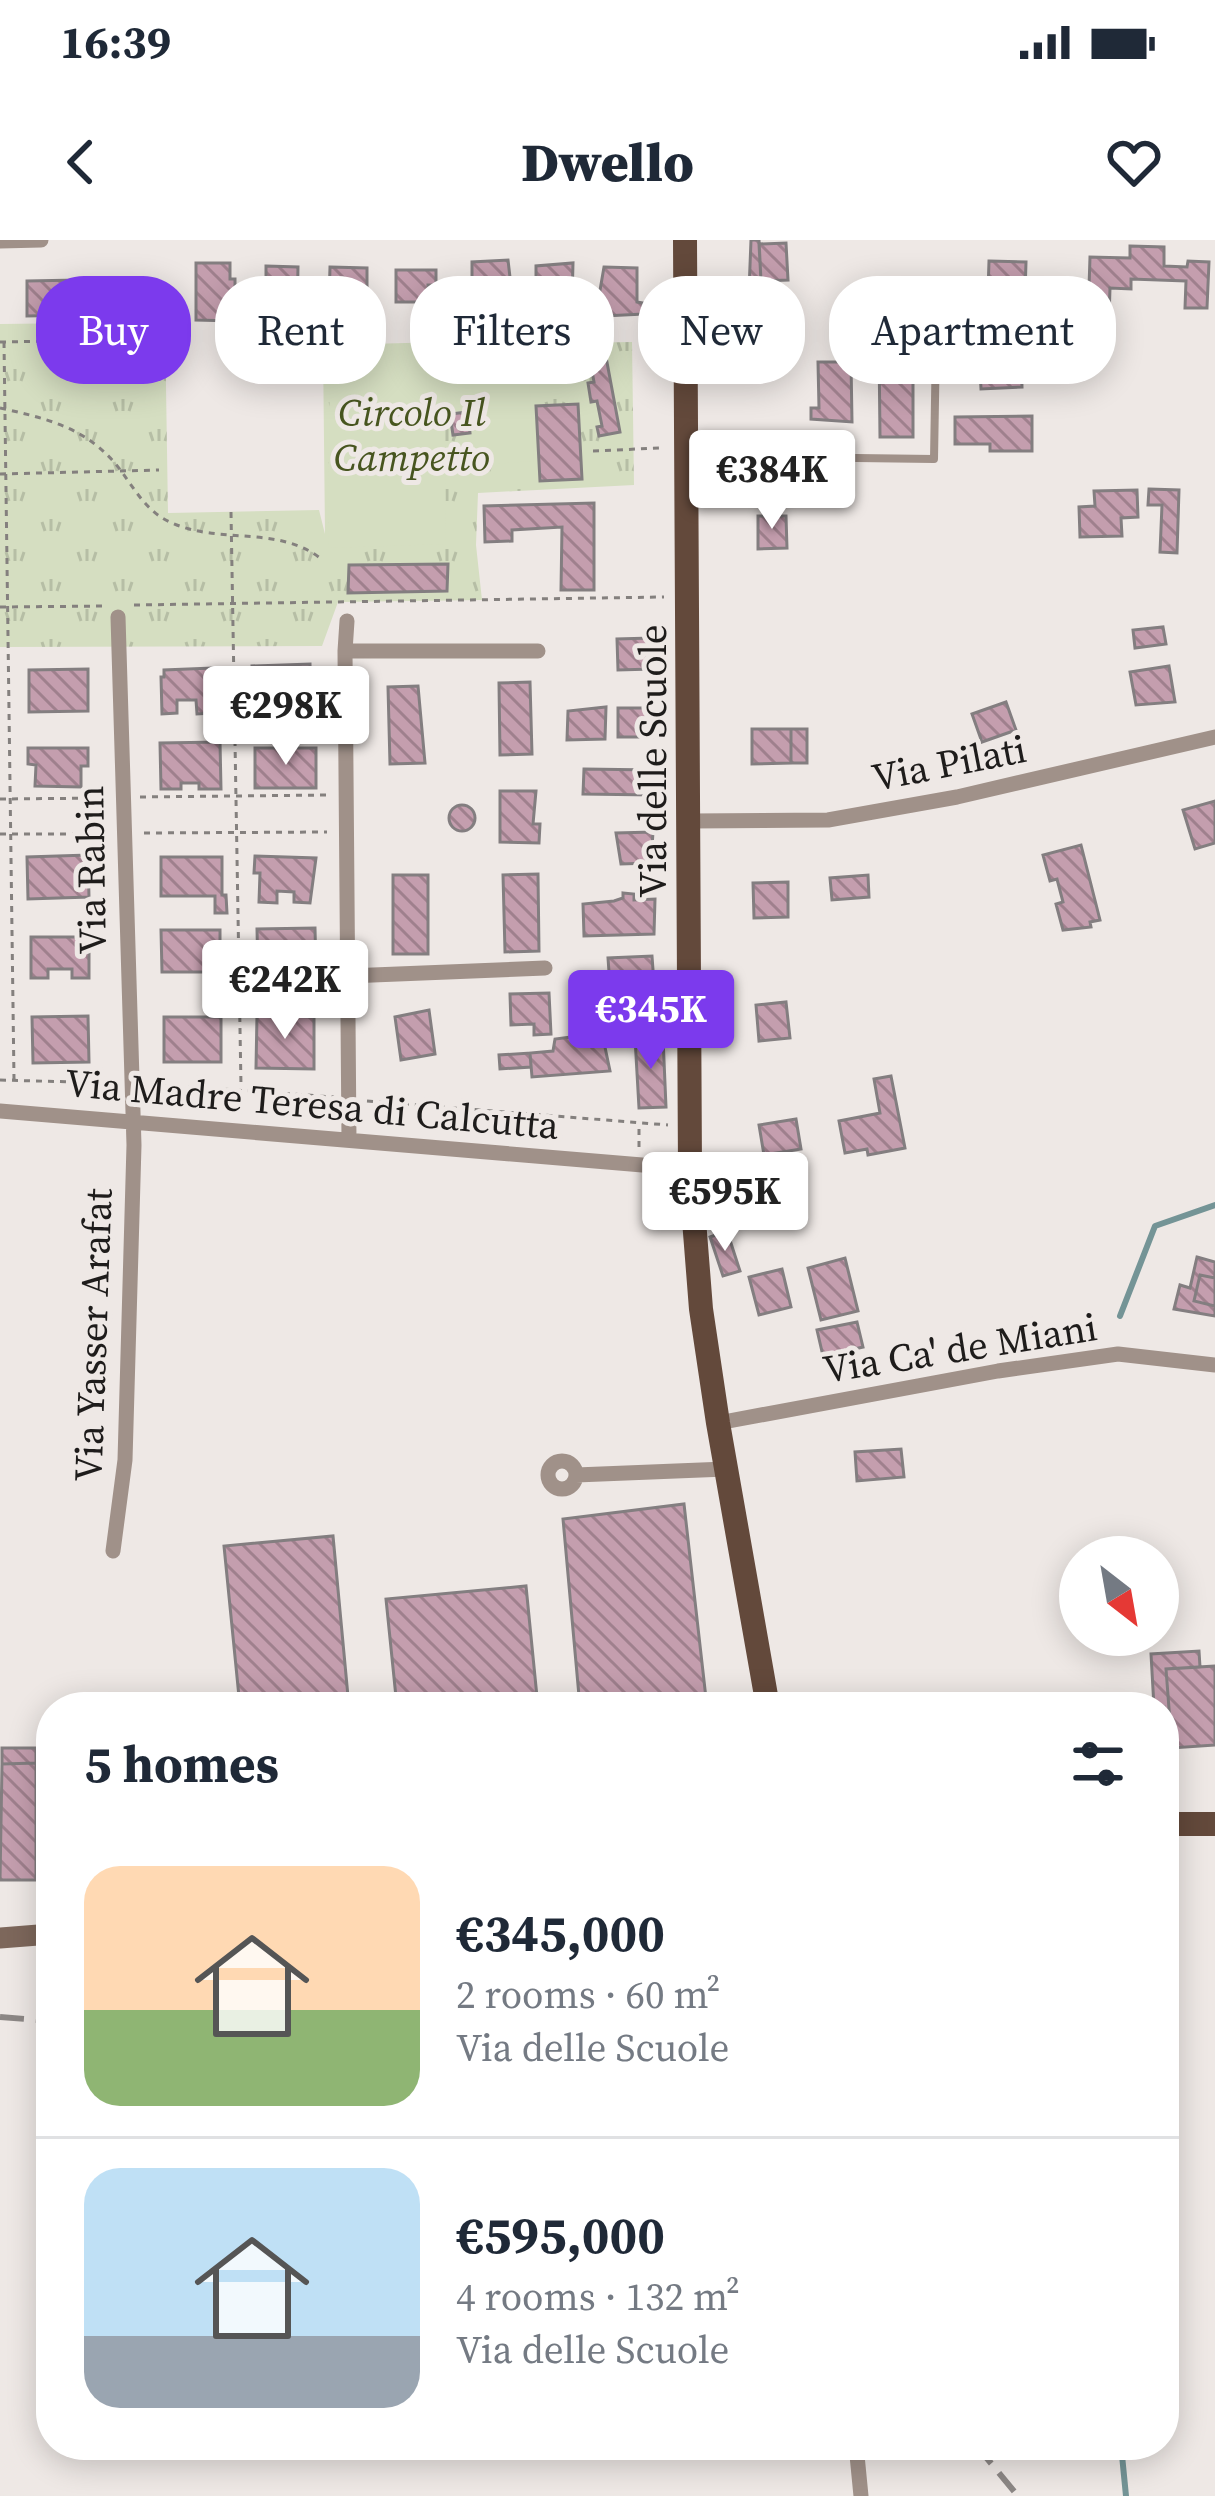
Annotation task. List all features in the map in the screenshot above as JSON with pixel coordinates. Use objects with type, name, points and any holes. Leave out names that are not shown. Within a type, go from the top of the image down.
[{"type":"main road","name":"Via delle Scuole","points":[[686,240],[690,1168],[701,1309],[765,1692]]},
{"type":"main road","points":[[1179,1824],[1215,1824]]},
{"type":"main road","points":[[0,1939],[36,1935]]},
{"type":"street","points":[[0,241],[41,240]]},
{"type":"street","name":"Via Rabin","points":[[118,617],[133,1122]]},
{"type":"street","points":[[346,621],[349,1140]]},
{"type":"street","points":[[345,651],[538,651]]},
{"type":"street","name":"Via Pilati","points":[[691,821],[828,820],[1025,782],[1215,737]]},
{"type":"street","points":[[348,976],[545,968]]},
{"type":"street","name":"Via Madre Teresa di Calcutta","points":[[0,1111],[690,1168]]},
{"type":"street","name":"Via Yasser Arafat","points":[[113,1551],[125,1460],[133,1122]]},
{"type":"street","name":"Via Ca' de Miani","points":[[718,1423],[998,1371],[1118,1354],[1215,1365]]},
{"type":"street","points":[[576,1475],[726,1469]]},
{"type":"street","points":[[857,2460],[861,2496]]},
{"type":"lane","points":[[778,457],[934,459],[935,384]]},
{"type":"path","points":[[14,1081],[2,342],[36,341]]},
{"type":"path","points":[[2,409],[54,419],[91,440],[153,512],[168,522],[201,533],[281,541],[305,547],[320,558]]},
{"type":"path","points":[[593,451],[659,448]]},
{"type":"path","points":[[3,474],[159,470]]},
{"type":"path","points":[[231,512],[241,1088]]},
{"type":"path","points":[[3,607],[671,597]]},
{"type":"path","points":[[0,799],[346,795]]},
{"type":"path","points":[[0,834],[346,832]]},
{"type":"path","points":[[0,1080],[241,1088],[639,1124]]},
{"type":"green space","points":[[0,324],[36,324],[36,384],[166,384],[168,513],[319,510],[325,534],[323,384],[386,384],[386,346],[410,346],[410,384],[614,384],[614,342],[632,342],[634,485],[478,493],[476,545],[482,600],[338,602],[322,646],[0,647]]},
{"type":"green space","points":[[410,343],[410,384],[444,384],[446,544],[328,548],[330,384],[386,384],[386,344]]},
{"type":"green space","points":[[472,384],[529,384],[534,461],[476,465]]},
{"type":"building","points":[[751,240],[759,240],[761,276],[750,276]]},
{"type":"building","points":[[786,243],[788,276],[761,276],[759,244]]},
{"type":"building","points":[[1130,246],[1164,247],[1164,266],[1209,262],[1207,308],[1185,308],[1186,281],[1131,279],[1131,289],[1116,288],[1116,276],[1089,276],[1090,257],[1130,258]]},
{"type":"building","points":[[508,260],[510,276],[472,276],[472,262]]},
{"type":"building","points":[[989,261],[1026,262],[1026,276],[989,276]]},
{"type":"building","points":[[196,263],[230,263],[230,276],[215,276],[215,320],[196,320]]},
{"type":"building","points":[[573,263],[573,276],[536,276],[536,266]]},
{"type":"building","points":[[266,266],[298,267],[298,276],[266,276]]},
{"type":"building","points":[[330,267],[367,268],[367,276],[330,276]]},
{"type":"building","points":[[604,267],[637,268],[638,314],[614,316],[614,276],[602,276]]},
{"type":"building","points":[[396,270],[436,270],[436,276],[410,276],[410,302],[396,302]]},
{"type":"building","points":[[27,281],[36,281],[36,316],[27,316]]},
{"type":"building","points":[[818,362],[829,362],[829,384],[851,384],[852,422],[811,419],[811,408],[819,408]]},
{"type":"building","points":[[588,384],[611,384],[620,432],[599,436],[597,401],[591,402]]},
{"type":"building","points":[[879,384],[913,384],[913,437],[880,437]]},
{"type":"building","points":[[981,384],[1022,384],[1022,387],[981,389]]},
{"type":"building","name":"Circolo Il Campetto","points":[[578,404],[582,479],[540,481],[536,406]]},
{"type":"building","points":[[468,412],[470,433],[453,435],[450,414]]},
{"type":"building","points":[[1032,416],[1032,451],[990,451],[990,444],[955,444],[955,417]]},
{"type":"building","points":[[1149,489],[1179,490],[1177,553],[1160,552],[1162,505],[1148,505]]},
{"type":"building","points":[[1137,490],[1138,517],[1121,518],[1122,536],[1080,537],[1079,507],[1095,506],[1094,491]]},
{"type":"building","points":[[594,503],[594,590],[561,590],[562,527],[512,530],[512,541],[485,542],[484,506]]},
{"type":"building","points":[[758,516],[786,516],[787,548],[758,549]]},
{"type":"building","points":[[448,564],[447,591],[348,593],[349,565]]},
{"type":"building","points":[[1163,627],[1166,644],[1135,648],[1133,630]]},
{"type":"building","points":[[651,638],[652,669],[618,670],[617,639]]},
{"type":"building","points":[[310,664],[311,712],[253,714],[252,666]]},
{"type":"building","points":[[1169,666],[1175,702],[1136,705],[1130,672]]},
{"type":"building","points":[[212,668],[212,713],[197,714],[196,700],[177,700],[177,713],[162,714],[164,670]]},
{"type":"building","points":[[88,669],[88,711],[29,712],[29,670]]},
{"type":"building","points":[[530,682],[532,754],[500,755],[499,683]]},
{"type":"building","points":[[418,686],[425,763],[390,764],[388,687]]},
{"type":"building","points":[[1006,702],[1016,730],[982,742],[972,714]]},
{"type":"building","points":[[606,707],[605,739],[567,740],[568,711]]},
{"type":"building","points":[[618,708],[651,708],[652,737],[618,737]]},
{"type":"building","points":[[752,729],[791,729],[791,763],[752,764]]},
{"type":"building","points":[[791,729],[807,729],[807,763],[791,763]]},
{"type":"building","points":[[220,742],[221,789],[181,783],[181,789],[161,789],[160,743]]},
{"type":"building","points":[[28,748],[88,748],[88,766],[81,766],[81,787],[35,786],[36,765],[28,764]]},
{"type":"building","points":[[255,748],[316,748],[316,788],[255,788]]},
{"type":"building","points":[[584,769],[652,770],[652,795],[583,794]]},
{"type":"building","points":[[500,791],[536,791],[533,824],[540,824],[539,843],[500,842]]},
{"type":"building","points":[[1215,801],[1215,843],[1195,849],[1183,810]]},
{"type":"building","points":[[462,805],[475,818],[462,831],[449,818]]},
{"type":"building","points":[[653,832],[651,863],[621,864],[616,833]]},
{"type":"building","points":[[1081,845],[1100,920],[1090,922],[1091,927],[1063,930],[1056,904],[1063,902],[1057,879],[1050,881],[1043,855]]},
{"type":"building","points":[[88,855],[89,897],[28,899],[27,857]]},
{"type":"building","points":[[255,856],[316,858],[310,903],[294,902],[294,892],[277,891],[277,903],[259,902]]},
{"type":"building","points":[[161,857],[222,857],[227,913],[215,913],[215,896],[161,896]]},
{"type":"building","points":[[538,874],[539,951],[505,952],[503,875]]},
{"type":"building","points":[[393,875],[428,875],[428,954],[393,954]]},
{"type":"building","points":[[868,875],[869,897],[832,900],[830,878]]},
{"type":"building","points":[[788,882],[788,917],[754,918],[753,883]]},
{"type":"building","points":[[623,893],[634,894],[634,900],[655,899],[654,934],[584,936],[583,904],[614,901],[623,898]]},
{"type":"building","points":[[315,928],[316,972],[258,973],[257,929]]},
{"type":"building","points":[[161,930],[220,930],[220,972],[162,972]]},
{"type":"building","points":[[31,937],[89,937],[89,978],[72,978],[72,969],[48,969],[48,978],[31,978]]},
{"type":"building","points":[[652,956],[655,997],[611,1000],[608,958]]},
{"type":"building","points":[[549,993],[551,1034],[534,1035],[534,1024],[511,1025],[510,994]]},
{"type":"building","points":[[786,1002],[790,1038],[759,1041],[756,1005]]},
{"type":"building","points":[[429,1010],[435,1054],[401,1060],[395,1017]]},
{"type":"building","points":[[257,1015],[314,1017],[314,1069],[256,1068]]},
{"type":"building","points":[[88,1016],[89,1062],[33,1063],[32,1017]]},
{"type":"building","points":[[164,1017],[221,1017],[221,1062],[164,1062]]},
{"type":"building","points":[[602,1033],[610,1071],[532,1077],[530,1053],[553,1051],[555,1039]]},
{"type":"building","points":[[663,1037],[666,1107],[639,1108],[635,1038]]},
{"type":"building","points":[[530,1053],[531,1067],[500,1069],[499,1055]]},
{"type":"building","points":[[891,1076],[905,1148],[868,1155],[867,1149],[845,1153],[839,1121],[880,1113],[874,1079]]},
{"type":"building","points":[[796,1119],[801,1149],[764,1155],[759,1125]]},
{"type":"building","points":[[727,1231],[740,1271],[723,1276],[710,1237]]},
{"type":"building","points":[[1197,1257],[1215,1262],[1215,1278],[1200,1275],[1194,1301],[1215,1306],[1215,1316],[1174,1309],[1180,1285],[1190,1288]]},
{"type":"building","points":[[845,1258],[858,1311],[821,1320],[808,1268]]},
{"type":"building","points":[[782,1269],[791,1307],[759,1315],[749,1277]]},
{"type":"building","points":[[1200,1275],[1215,1278],[1215,1306],[1194,1301]]},
{"type":"building","points":[[857,1322],[863,1347],[823,1356],[817,1330]]},
{"type":"building","points":[[901,1449],[904,1477],[857,1481],[855,1452]]},
{"type":"building","points":[[684,1504],[705,1692],[579,1692],[563,1519]]},
{"type":"building","points":[[333,1536],[348,1692],[239,1692],[224,1546]]},
{"type":"building","points":[[526,1586],[537,1692],[395,1692],[386,1599]]},
{"type":"building","points":[[1199,1651],[1200,1667],[1166,1669],[1168,1692],[1153,1692],[1151,1656]]},
{"type":"building","points":[[1215,1666],[1215,1745],[1179,1748],[1179,1692],[1168,1692],[1166,1669]]},
{"type":"building","points":[[2,1748],[36,1748],[36,1763],[2,1764]]},
{"type":"building","points":[[36,1763],[36,1880],[0,1880],[2,1764]]},
{"type":"waterway","points":[[1120,1316],[1155,1226],[1215,1205]]},
{"type":"waterway","points":[[1122,2460],[1126,2496]]},
{"type":"railway","points":[[0,2017],[36,2020]]},
{"type":"railway","points":[[988,2460],[1018,2496]]}]
